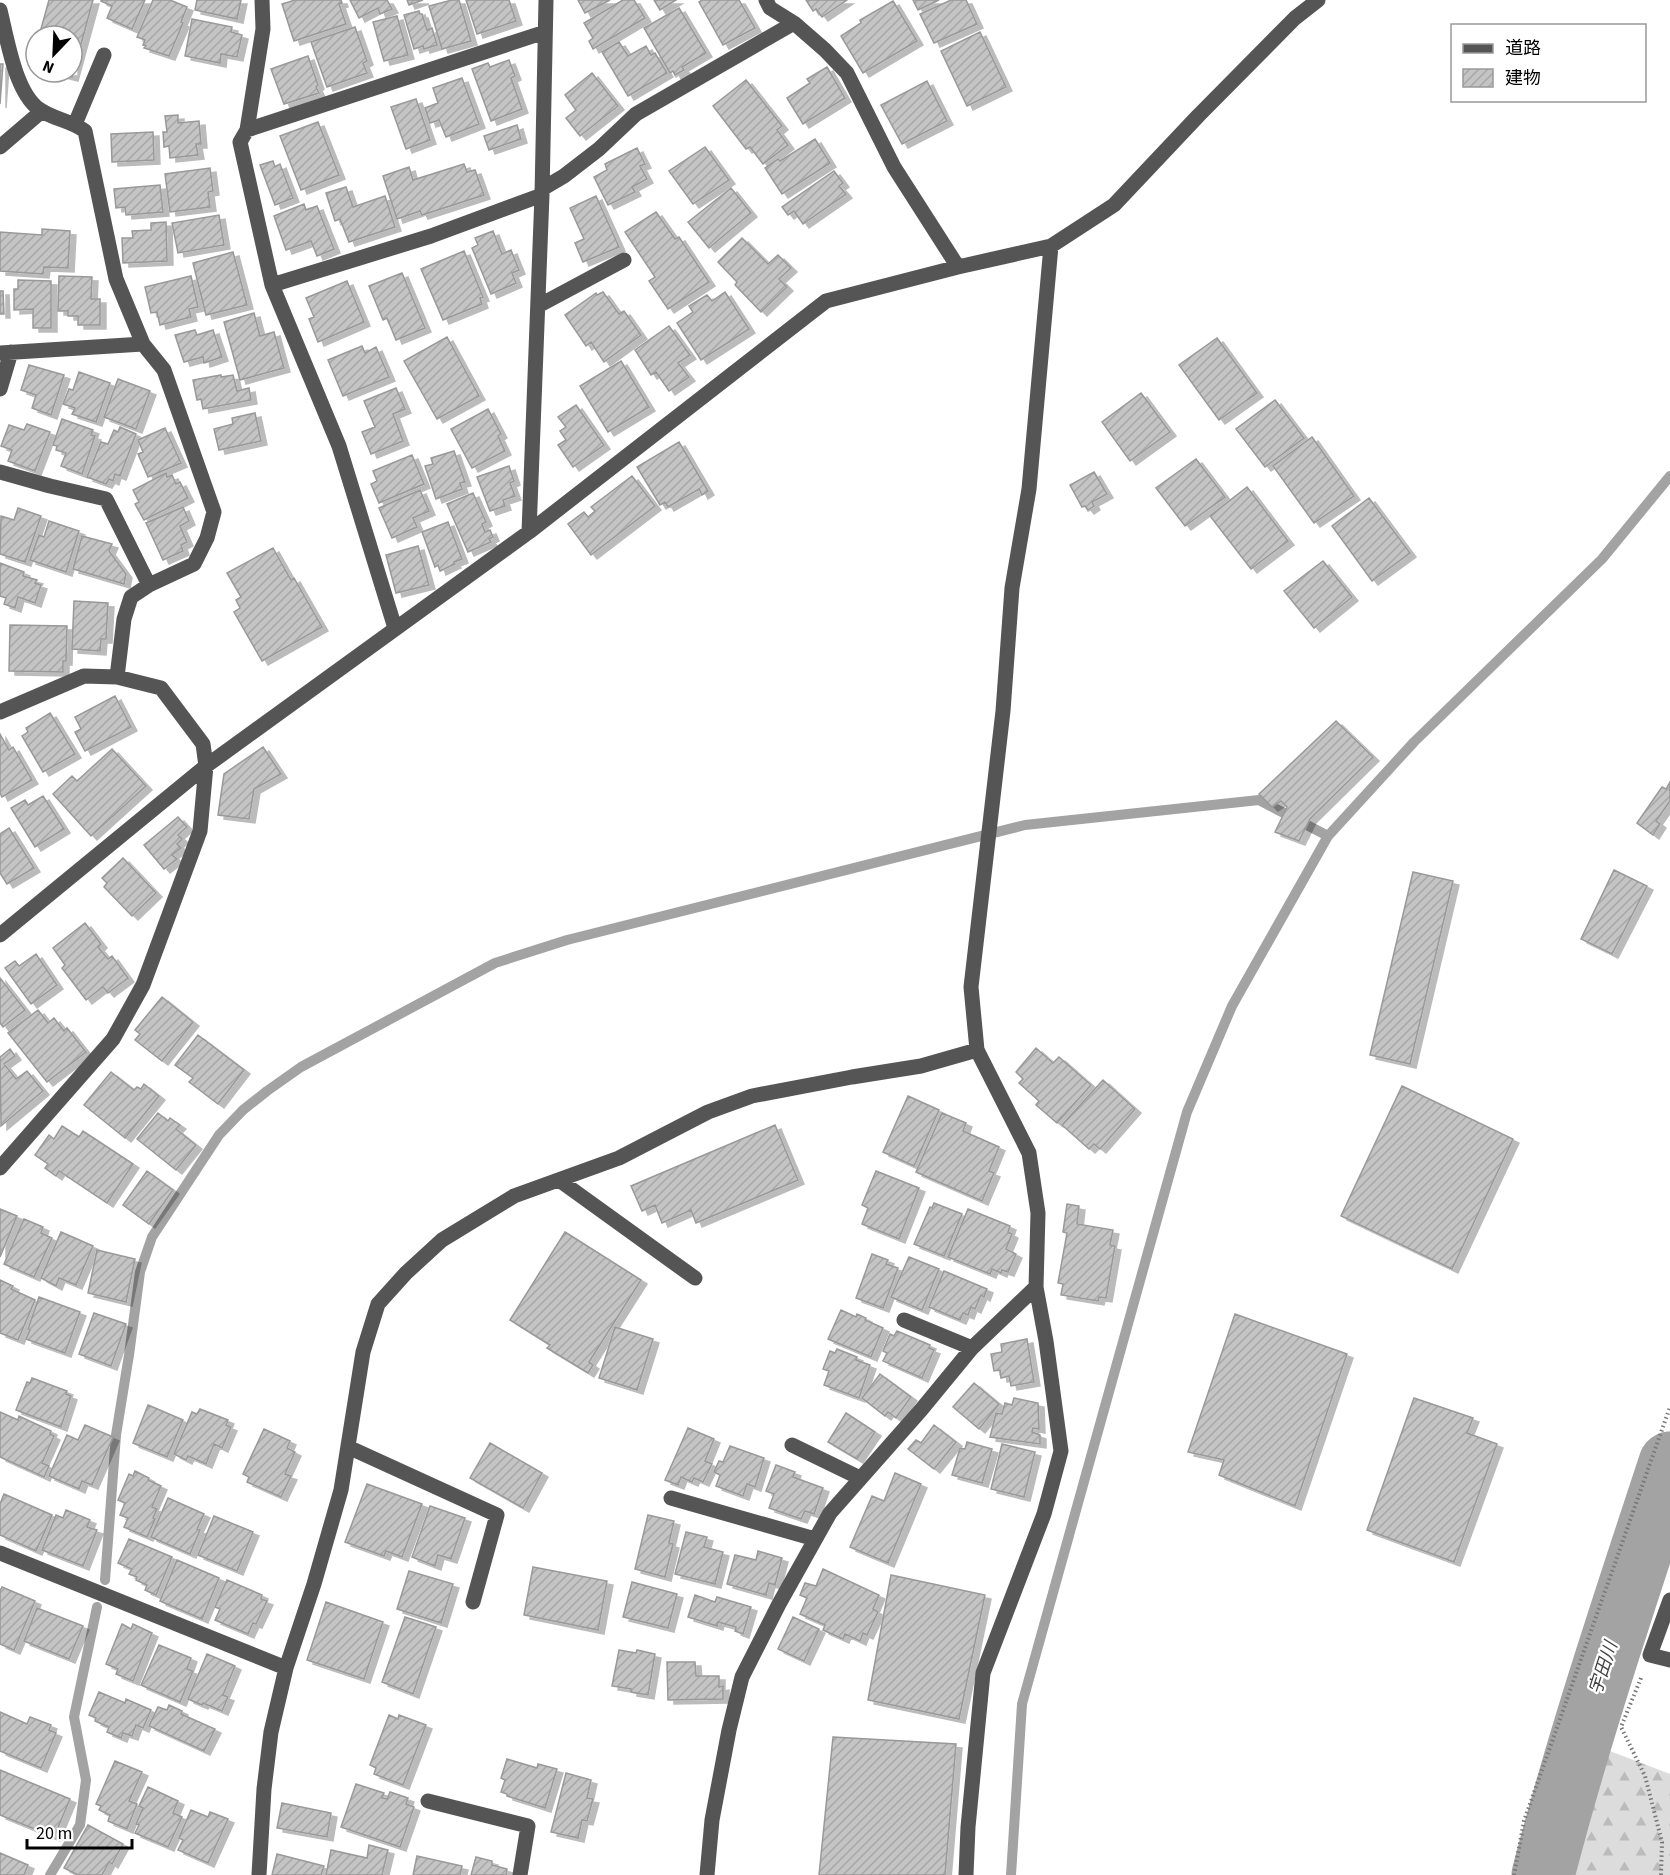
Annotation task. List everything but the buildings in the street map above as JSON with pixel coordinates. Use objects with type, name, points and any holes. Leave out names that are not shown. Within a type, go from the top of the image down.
[{"type":"street","points":[[262,0],[263,29],[247,130],[240,142],[272,285],[339,446],[395,628]]},
{"type":"street","points":[[529,532],[542,192],[546,0]]},
{"type":"street","points":[[766,0],[770,8],[794,23],[847,73],[894,167],[958,267]]},
{"type":"street","points":[[0,934],[206,766],[529,532],[826,301],[958,267],[1052,246],[1114,205],[1287,26],[1318,0]]},
{"type":"street","points":[[0,10],[16,73],[30,103],[85,131],[116,279],[143,344],[164,370],[214,512],[207,538],[194,564],[149,585],[131,597],[124,619],[117,677]]},
{"type":"street","points":[[272,285],[431,236],[542,192],[599,149],[636,114],[794,23]]},
{"type":"street","points":[[247,130],[544,32]]},
{"type":"street","points":[[75,124],[104,55]]},
{"type":"street","points":[[0,147],[42,111]]},
{"type":"street","points":[[966,1875],[968,1827],[983,1673],[1044,1514],[1061,1451],[1036,1287],[1038,1213],[1029,1154],[977,1050],[971,987],[1003,711],[1012,588],[1029,489],[1052,246]]},
{"type":"street","points":[[538,306],[624,260]]},
{"type":"street","points":[[0,389],[6,353],[143,344]]},
{"type":"street","points":[[0,472],[106,500],[149,585]]},
{"type":"street","points":[[0,712],[84,676],[117,677],[161,688],[203,744],[206,766],[200,831],[143,985],[113,1039],[0,1168]]},
{"type":"street","points":[[259,1875],[264,1789],[270,1744],[286,1668],[314,1584],[341,1490],[363,1352],[378,1304],[442,1240],[514,1196],[619,1158],[708,1112],[752,1096],[921,1066],[977,1050]]},
{"type":"street","points":[[559,1180],[695,1278]]},
{"type":"street","points":[[707,1875],[712,1820],[729,1730],[742,1677],[778,1604],[830,1513],[972,1348],[1036,1287]]},
{"type":"street","points":[[904,1320],[972,1348]]},
{"type":"street","points":[[792,1445],[860,1478]]},
{"type":"street","points":[[348,1447],[497,1515],[473,1602]]},
{"type":"street","points":[[671,1498],[815,1539]]},
{"type":"street","points":[[0,1553],[286,1668]]},
{"type":"street","points":[[1670,1600],[1650,1655],[1670,1660]]},
{"type":"street","points":[[428,1801],[528,1826],[520,1875]]},
{"type":"path","points":[[1514,1875],[1524,1821],[1670,1407]]},
{"type":"path","points":[[1650,1655],[1621,1727],[1645,1776],[1662,1842],[1661,1875]]},
{"type":"green space","points":[[1602,1748],[1670,1774],[1670,1875],[1566,1875]]},
{"type":"waterway","points":[[105,1580],[116,1435],[140,1272],[152,1237],[219,1135],[243,1110],[301,1067],[495,963],[567,940],[1025,825],[1259,800],[1328,836],[1414,742],[1602,559],[1670,476]]},
{"type":"waterway","points":[[1011,1875],[1022,1704],[1187,1112],[1232,1006],[1328,836]]},
{"type":"waterway","name":"宇田川","points":[[1543,1875],[1587,1720],[1670,1463]]},
{"type":"waterway","points":[[50,1875],[80,1825],[86,1780],[74,1717],[97,1607]]}]
